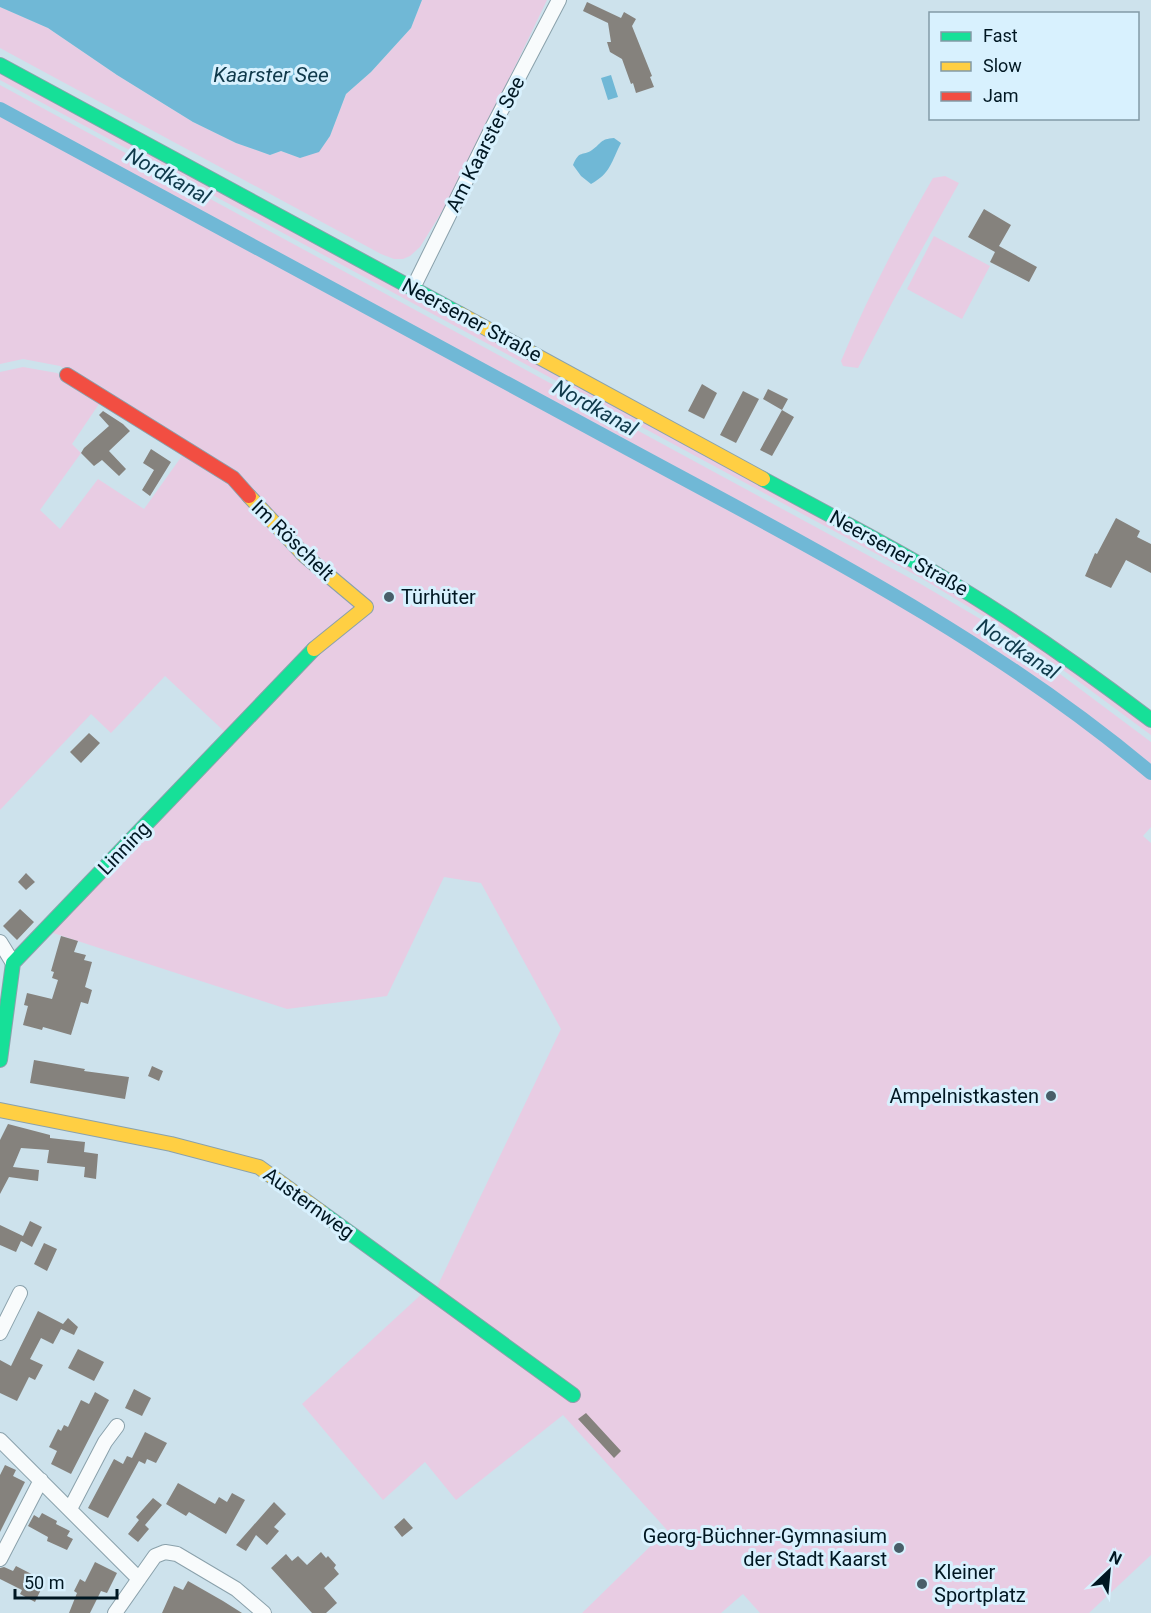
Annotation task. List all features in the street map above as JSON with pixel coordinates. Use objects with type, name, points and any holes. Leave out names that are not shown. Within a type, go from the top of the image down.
[{"type":"street","name":"Am Kaarster See","points":[[413,288],[492,128],[559,0]]},
{"type":"street","name":"Neersener Straße","points":[[0,65],[926,567],[998,610],[1057,650],[1151,720]]},
{"type":"street","name":"Im Röschelt","points":[[67,375],[232,478],[304,555],[366,607],[311,652],[235,733]]},
{"type":"street","name":"Linning","points":[[13,963],[235,733]]},
{"type":"street","points":[[0,942],[13,963],[0,1059]]},
{"type":"street","name":"Austernweg","points":[[0,1110],[171,1144],[259,1167],[573,1395]]},
{"type":"street","points":[[0,1333],[20,1293]]},
{"type":"street","points":[[70,1509],[105,1442],[117,1426]]},
{"type":"street","points":[[0,1440],[139,1579]]},
{"type":"street","points":[[0,1559],[40,1480]]},
{"type":"street","points":[[115,1613],[155,1556],[171,1552],[231,1585],[264,1613]]},
{"type":"shaded area","points":[[422,0],[547,0],[456,189],[420,247],[403,259],[394,259],[381,254],[0,48],[0,7],[48,28],[117,75],[193,122],[236,143],[270,155],[281,151],[300,158],[319,151],[330,136],[346,94],[371,72],[411,28]]},
{"type":"shaded area","points":[[0,74],[923,574],[995,616],[1151,729],[1151,735],[992,621],[921,578],[0,80]]},
{"type":"shaded area","points":[[0,85],[919,583],[989,624],[1151,742],[1151,827],[1143,836],[1151,843],[1151,1555],[1089,1613],[760,1613],[743,1594],[721,1613],[582,1613],[667,1530],[563,1415],[456,1500],[425,1462],[383,1500],[302,1404],[425,1291],[436,1289],[561,1029],[481,883],[444,877],[387,996],[287,1009],[50,932],[226,733],[165,676],[111,733],[91,714],[0,810],[0,372],[23,367],[57,373],[101,401],[72,444],[81,453],[40,510],[60,529],[98,479],[144,509],[184,453],[229,481],[307,552],[235,475],[60,366],[23,359],[0,364]]},
{"type":"shaded area","points":[[945,176],[959,183],[858,368],[843,366],[841,361],[851,337],[896,245],[933,178]]},
{"type":"shaded area","points":[[934,236],[990,266],[962,319],[907,289]]},
{"type":"water","name":"Kaarster See","points":[[0,0],[422,0],[411,28],[371,72],[346,94],[330,136],[319,152],[300,158],[281,151],[270,155],[236,143],[193,122],[117,75],[48,28],[0,7]]},
{"type":"water","points":[[611,75],[618,97],[608,100],[601,78]]},
{"type":"water","points":[[614,138],[621,143],[607,171],[591,184],[573,165],[575,160],[579,155],[589,152],[604,140]]},
{"type":"building","points":[[587,2],[621,18],[624,12],[636,19],[632,26],[652,76],[650,77],[654,87],[636,93],[622,59],[610,52],[607,42],[611,42],[608,23],[583,11]]},
{"type":"building","points":[[984,209],[1011,225],[999,246],[1037,267],[1029,282],[990,262],[995,252],[968,237]]},
{"type":"building","points":[[702,384],[717,393],[704,419],[688,411]]},
{"type":"building","points":[[768,389],[788,399],[782,410],[763,399]]},
{"type":"building","points":[[743,391],[759,399],[736,443],[720,435]]},
{"type":"building","points":[[782,410],[794,417],[772,456],[760,450]]},
{"type":"building","points":[[103,411],[130,431],[109,451],[126,469],[119,476],[102,460],[94,466],[81,453],[109,426],[99,415]]},
{"type":"building","points":[[151,449],[171,462],[150,496],[142,490],[154,470],[143,463]]},
{"type":"building","points":[[1116,518],[1140,531],[1137,537],[1151,544],[1151,573],[1126,560],[1111,588],[1085,576],[1095,553],[1097,554]]},
{"type":"building","points":[[89,733],[100,743],[81,763],[70,752]]},
{"type":"building","points":[[26,873],[35,882],[26,890],[18,882]]},
{"type":"building","points":[[20,909],[34,922],[17,940],[3,926]]},
{"type":"building","points":[[61,936],[78,941],[74,952],[86,955],[84,960],[92,962],[85,987],[92,990],[88,1004],[81,1002],[71,1035],[43,1027],[42,1030],[23,1025],[28,1006],[24,1005],[27,993],[52,999],[58,980],[52,978],[54,972],[51,971]]},
{"type":"building","points":[[34,1060],[85,1069],[84,1071],[129,1077],[125,1099],[30,1083]]},
{"type":"building","points":[[152,1066],[163,1071],[159,1081],[148,1076]]},
{"type":"building","points":[[8,1124],[50,1135],[50,1138],[85,1142],[84,1152],[98,1154],[96,1179],[84,1177],[85,1167],[47,1163],[49,1150],[21,1148],[13,1167],[39,1170],[38,1181],[9,1177],[0,1194],[0,1140]]},
{"type":"building","points":[[30,1221],[42,1227],[32,1247],[21,1241],[16,1252],[0,1245],[0,1225],[23,1236]]},
{"type":"building","points":[[44,1243],[57,1249],[47,1271],[34,1264]]},
{"type":"building","points":[[38,1311],[63,1324],[68,1318],[78,1327],[74,1335],[61,1329],[53,1344],[41,1338],[30,1359],[43,1365],[35,1380],[29,1377],[17,1401],[0,1393],[0,1360],[11,1366]]},
{"type":"building","points":[[78,1349],[104,1362],[94,1381],[68,1368]]},
{"type":"building","points":[[134,1389],[151,1398],[142,1416],[125,1408]]},
{"type":"building","points":[[95,1392],[109,1400],[71,1474],[51,1464],[57,1451],[49,1447],[58,1429],[61,1431],[64,1425],[68,1427],[81,1400],[89,1404]]},
{"type":"building","points":[[586,1413],[621,1451],[614,1458],[578,1419]]},
{"type":"building","points":[[145,1432],[167,1443],[156,1463],[147,1459],[145,1464],[139,1461],[108,1518],[88,1508],[114,1459],[123,1464],[127,1456],[132,1458]]},
{"type":"building","points":[[5,1465],[16,1470],[13,1476],[25,1482],[0,1532],[0,1475]]},
{"type":"building","points":[[178,1483],[215,1504],[219,1497],[227,1502],[232,1493],[245,1500],[226,1534],[189,1512],[186,1516],[166,1504]]},
{"type":"building","points":[[153,1498],[162,1505],[145,1525],[149,1529],[138,1542],[128,1534],[139,1520],[136,1517]]},
{"type":"building","points":[[274,1502],[286,1514],[274,1527],[279,1531],[267,1545],[256,1535],[246,1551],[236,1545]]},
{"type":"building","points":[[42,1513],[70,1531],[67,1536],[73,1539],[67,1550],[47,1541],[48,1537],[28,1526],[34,1515],[39,1518]]},
{"type":"building","points":[[404,1518],[413,1528],[402,1537],[394,1527]]},
{"type":"building","points":[[321,1552],[336,1565],[334,1568],[339,1574],[324,1588],[337,1603],[326,1613],[312,1613],[271,1568],[286,1554],[292,1561],[298,1556],[307,1565]]},
{"type":"building","points":[[95,1562],[117,1573],[107,1593],[101,1591],[90,1613],[69,1613],[77,1593],[74,1591],[80,1579],[85,1582]]},
{"type":"building","points":[[16,1566],[45,1581],[35,1602],[20,1594],[22,1590],[0,1579],[0,1568],[4,1567],[13,1571]]},
{"type":"building","points":[[188,1581],[242,1613],[162,1613],[174,1586],[183,1590]]},
{"type":"waterway","name":"Nordkanal","points":[[0,109],[760,520],[896,596],[1027,679],[1151,773]]},
{"type":"traffic: fast","points":[[0,65],[460,314]]},
{"type":"traffic: fast","points":[[763,479],[908,557],[980,601],[1055,650],[1151,720]]},
{"type":"traffic: fast","points":[[0,1060],[13,963],[314,649]]},
{"type":"traffic: fast","points":[[321,1212],[573,1395]]},
{"type":"traffic: slow","points":[[460,314],[763,479]]},
{"type":"traffic: slow","points":[[249,496],[304,555],[366,607],[314,649]]},
{"type":"traffic: slow","points":[[0,1110],[171,1144],[259,1167],[321,1212]]},
{"type":"traffic: jam","points":[[67,375],[233,478],[249,496]]},
{"type":"place","name":"Türhüter","points":[[389,597]]},
{"type":"place","name":"Ampelnistkasten","points":[[1051,1096]]},
{"type":"place","name":"Georg-Büchner-Gymnasium der Stadt Kaarst","points":[[899,1548]]},
{"type":"place","name":"Kleiner Sportplatz","points":[[922,1584]]}]
